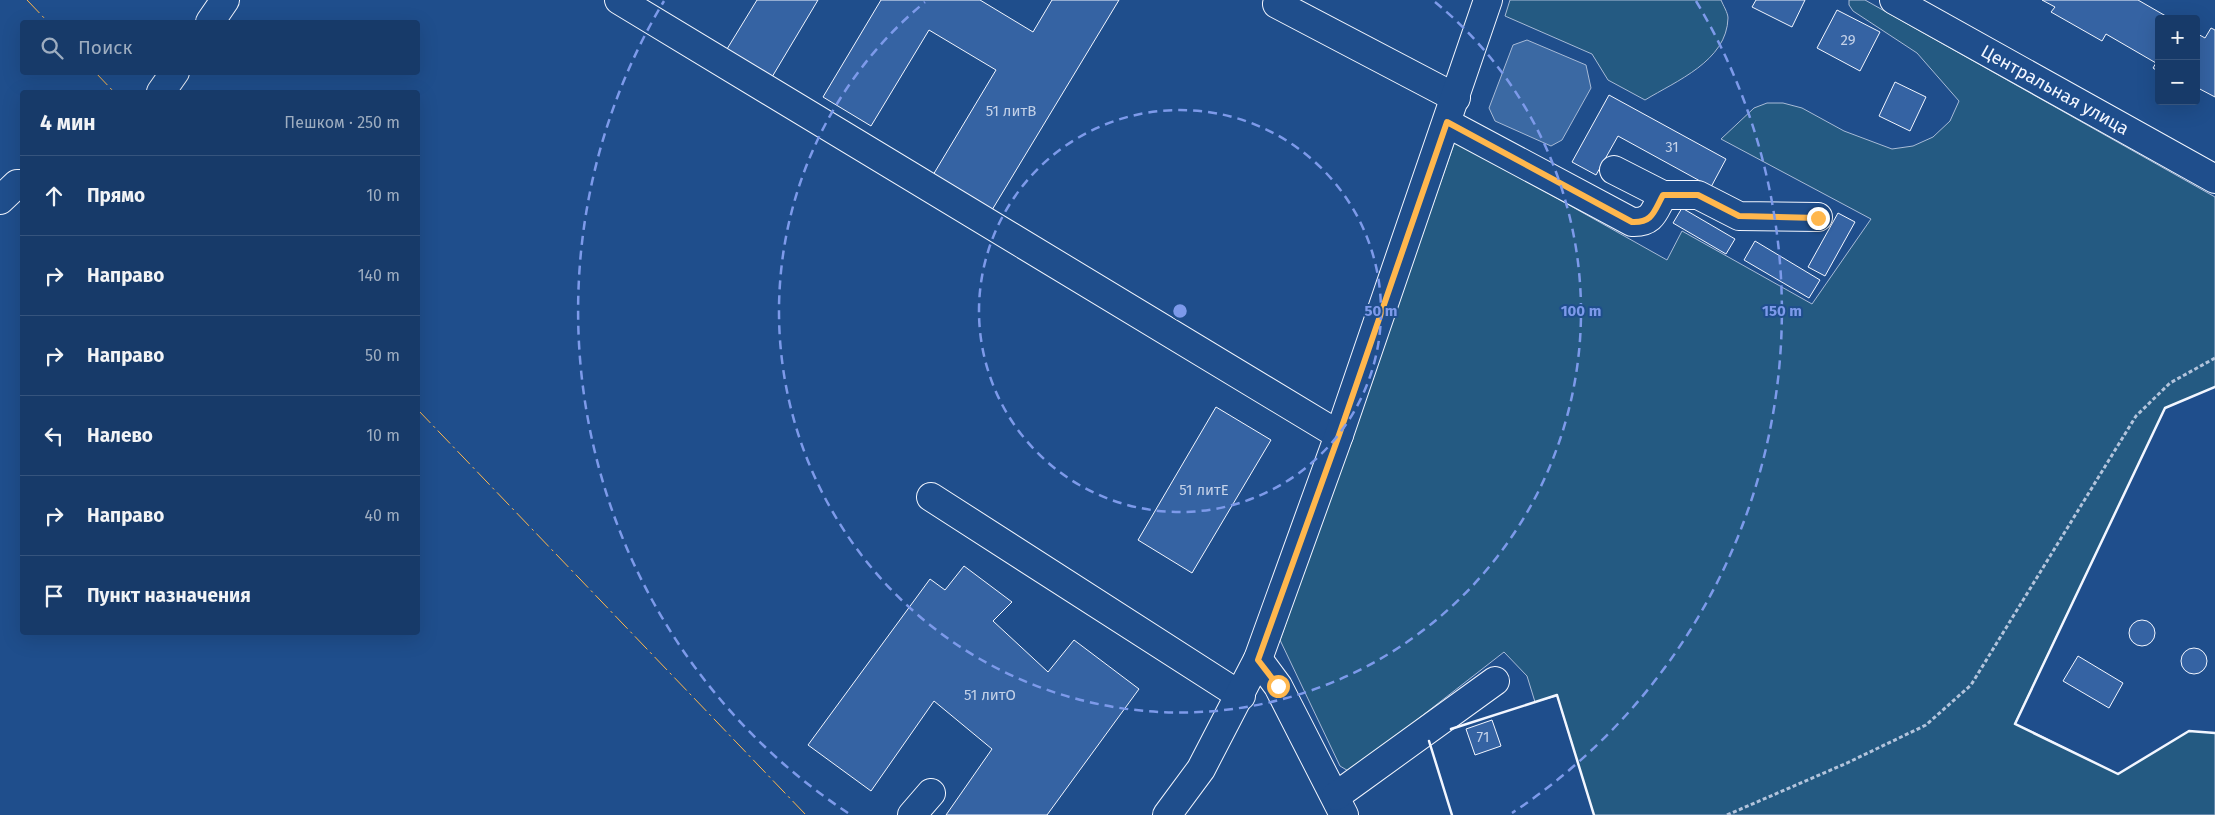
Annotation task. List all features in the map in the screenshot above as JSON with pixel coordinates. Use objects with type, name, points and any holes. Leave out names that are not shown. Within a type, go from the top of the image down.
[{"type":"street","points":[[211,20],[225,0]]},
{"type":"street","points":[[619,0],[1339,435]]},
{"type":"street","points":[[1167,815],[1201,769],[1241,696],[1258,660],[1339,435],[1488,0]]},
{"type":"street","name":"Центральная улица","points":[[1894,0],[2215,179]]},
{"type":"street","points":[[1277,4],[1632,222],[1643,223],[1650,219],[1663,195]]},
{"type":"street","points":[[162,90],[173,75]]},
{"type":"street","points":[[1614,170],[1663,195],[1698,195],[1739,216],[1818,218]]},
{"type":"street","points":[[0,200],[17,184],[20,184]]},
{"type":"street","points":[[931,497],[1241,696]]},
{"type":"street","points":[[1258,660],[1278,686],[1340,806],[1495,681]]},
{"type":"street","points":[[912,815],[931,793]]},
{"type":"path","points":[[1727,815],[1847,763],[1926,725],[1971,685],[2136,416],[2170,383],[2215,358]]},
{"type":"shaded area","points":[[1510,0],[1721,0],[1728,18],[1725,33],[1719,46],[1709,58],[1685,77],[1645,100],[1608,80],[1592,54],[1505,16]]},
{"type":"shaded area","points":[[1849,0],[1865,0],[2215,197],[2215,387],[2165,408],[2015,723],[2118,774],[2189,731],[2215,733],[2215,815],[1594,815],[1557,696],[1535,702],[1527,676],[1504,652],[1350,772],[1340,766],[1280,640],[1455,141],[1667,260],[1682,231],[1812,304],[1871,219],[1721,139],[1754,108],[1767,103],[1783,103],[1802,108],[1844,131],[1892,149],[1913,146],[1933,137],[1950,121],[1959,101],[1917,53],[1853,11],[1849,5]]},
{"type":"shaded area","points":[[1527,40],[1586,65],[1591,88],[1562,140],[1551,146],[1495,121],[1489,108],[1513,45]]},
{"type":"building","points":[[757,0],[818,0],[772,77],[727,49]]},
{"type":"building","points":[[881,0],[980,0],[1033,32],[1052,0],[1119,0],[992,210],[933,175],[996,70],[929,30],[871,126],[823,97]]},
{"type":"building","points":[[1756,0],[1805,0],[1792,27],[1752,7]]},
{"type":"building","points":[[2042,0],[2138,0],[2164,15],[2155,15],[2155,62],[2106,34],[2102,41],[2051,12],[2055,7]]},
{"type":"building","points":[[1837,10],[1880,32],[1860,71],[1817,48]]},
{"type":"building","points":[[2211,28],[2215,30],[2215,97],[2200,89],[2200,35],[2205,38]]},
{"type":"building","points":[[1895,82],[1926,97],[1910,131],[1879,116]]},
{"type":"building","points":[[1609,95],[1726,159],[1711,187],[1618,136],[1596,175],[1572,162]]},
{"type":"building","points":[[1682,208],[1735,239],[1726,254],[1673,223]]},
{"type":"building","points":[[1838,213],[1855,222],[1825,276],[1808,267]]},
{"type":"building","points":[[1755,241],[1820,280],[1809,298],[1744,260]]},
{"type":"building","points":[[1216,407],[1271,440],[1192,573],[1138,540]]},
{"type":"building","points":[[964,566],[1012,602],[993,621],[1048,672],[1074,640],[1139,689],[1047,815],[946,815],[992,749],[934,701],[871,791],[808,745],[930,579],[945,590]]},
{"type":"building","points":[[2142,620],[2151,624],[2155,633],[2151,642],[2142,646],[2133,642],[2129,633],[2133,624]]},
{"type":"building","points":[[2194,648],[2203,652],[2207,661],[2203,670],[2194,674],[2185,670],[2181,661],[2185,652]]},
{"type":"building","points":[[2078,656],[2123,683],[2109,708],[2063,681]]},
{"type":"building","points":[[1492,720],[1501,746],[1475,755],[1466,729]]},
{"type":"wall","points":[[2215,387],[2165,408],[2015,724],[2118,774],[2189,731],[2215,733]]},
{"type":"wall","points":[[1451,729],[1557,695],[1594,815]]},
{"type":"wall","points":[[1429,741],[1452,815]]},
{"type":"power","points":[[27,0],[46,20]]},
{"type":"power","points":[[98,75],[112,90]]},
{"type":"power","points":[[420,412],[806,815]]},
{"type":"route","points":[[1278,686],[1258,660],[1339,435],[1447,122],[1632,222],[1643,223],[1650,219],[1663,195],[1698,195],[1739,216],[1818,218]]}]
